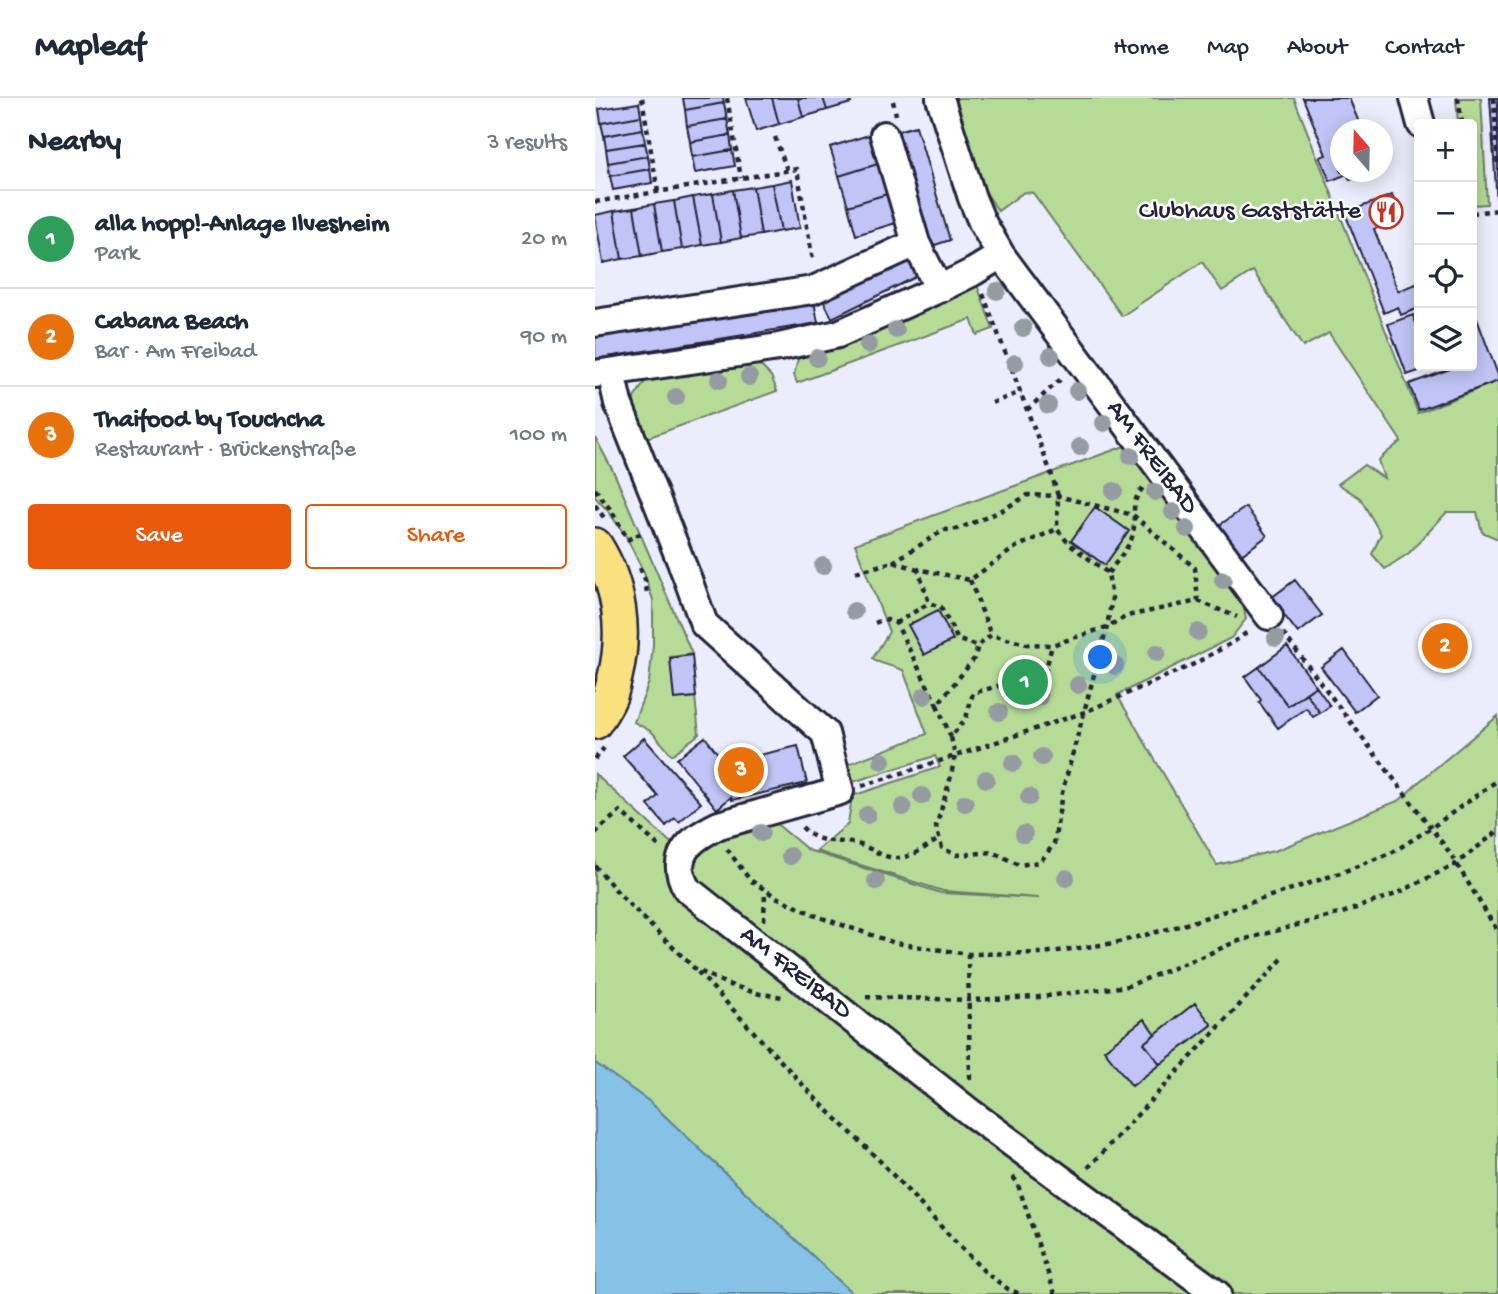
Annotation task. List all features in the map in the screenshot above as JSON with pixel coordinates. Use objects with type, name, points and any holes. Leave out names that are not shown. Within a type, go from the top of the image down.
[{"type":"main road","points":[[595,545],[618,597],[620,623],[619,659],[610,696],[595,722]]},
{"type":"street","name":"AM FREIBAD","points":[[940,98],[972,198],[1001,255],[1269,616]]},
{"type":"street","points":[[1414,98],[1419,119]]},
{"type":"street","points":[[884,135],[916,243],[939,289]]},
{"type":"street","points":[[595,323],[813,290],[916,243]]},
{"type":"street","points":[[679,864],[685,849],[703,832],[840,790],[825,733],[704,624],[618,403],[603,373],[819,340],[858,327],[973,272],[1001,255]]},
{"type":"street","name":"AM FREIBAD","points":[[679,864],[680,876],[687,889],[971,1113],[1217,1294]]},
{"type":"path","points":[[642,98],[658,192]]},
{"type":"path","points":[[726,98],[741,178]]},
{"type":"path","points":[[1458,98],[1461,119]]},
{"type":"path","points":[[1494,98],[1498,169]]},
{"type":"path","points":[[775,137],[787,170]]},
{"type":"path","points":[[595,202],[797,169],[812,255],[826,284]]},
{"type":"path","points":[[1477,212],[1498,210]]},
{"type":"path","points":[[973,272],[1051,473],[1058,496],[1057,529],[1069,544],[1108,573]]},
{"type":"path","points":[[1027,410],[1080,363]]},
{"type":"path","points":[[992,403],[1021,392]]},
{"type":"path","points":[[875,623],[884,619],[896,623],[951,737],[955,757],[936,827],[942,848],[956,855],[993,852],[1019,865],[1040,862],[1054,844],[1062,793],[1107,627],[1112,598],[1108,573],[1132,538],[1135,500],[1141,489],[1163,474]]},
{"type":"path","points":[[856,572],[893,562],[944,530],[958,529],[999,512],[1028,495],[1058,496],[1133,515],[1195,568],[1198,601],[1127,616],[1107,627],[1052,645],[1026,643],[991,635]]},
{"type":"path","points":[[628,540],[651,529]]},
{"type":"path","points":[[893,562],[970,580],[1016,547],[1057,529]]},
{"type":"path","points":[[918,569],[929,603]]},
{"type":"path","points":[[970,580],[991,635]]},
{"type":"path","points":[[896,623],[929,603],[941,607],[958,640],[978,646]]},
{"type":"path","points":[[840,790],[856,788],[955,757],[1085,712],[1192,665],[1232,643],[1269,616],[1431,828],[1498,932]]},
{"type":"path","points":[[937,705],[974,659],[978,646],[991,635]]},
{"type":"path","points":[[951,737],[966,718],[973,693],[1045,673],[1052,645]]},
{"type":"path","points":[[719,825],[724,844],[750,880],[776,897],[819,917],[895,943],[968,954],[1043,953],[1115,943],[1183,925],[1340,873],[1393,852],[1498,780]]},
{"type":"path","points":[[791,805],[801,826],[809,835],[829,841],[854,843],[886,858],[906,857],[939,839]]},
{"type":"path","points":[[595,833],[620,811],[679,864]]},
{"type":"path","points":[[695,969],[727,984],[760,994],[795,998],[823,996],[970,1000],[1039,997],[1128,986],[1235,942],[1342,913],[1396,894],[1456,864],[1498,831]]},
{"type":"path","points":[[595,866],[961,1248],[986,1273],[1007,1289],[1020,1294]]},
{"type":"path","points":[[968,954],[969,987]]},
{"type":"path","points":[[1072,1188],[1283,958]]},
{"type":"green space","points":[[952,98],[1294,98],[1418,413],[1498,381],[1498,539],[1482,532],[1477,512],[1447,512],[1409,553],[1385,569],[1372,554],[1381,534],[1360,498],[1338,484],[1364,465],[1384,478],[1378,460],[1401,441],[1329,333],[1303,347],[1253,271],[1222,291],[1202,262],[1122,316],[1033,193],[1024,192],[998,211],[978,180]]},
{"type":"green space","points":[[1456,98],[1481,98],[1487,204],[1477,205],[1477,119],[1458,119]]},
{"type":"green space","points":[[977,285],[993,329],[977,335],[971,319],[797,383],[794,375],[798,359],[869,334]]},
{"type":"green space","points":[[756,361],[771,376],[777,391],[644,439],[635,414],[634,398],[647,379]]},
{"type":"green space","points":[[595,437],[615,475],[692,654],[670,657],[674,699],[695,697],[699,734],[672,755],[652,732],[634,722],[649,682],[653,645],[653,600],[644,573],[626,536],[595,497]]},
{"type":"green space","points":[[1133,443],[1241,596],[1246,619],[1231,638],[1117,695],[1217,865],[1277,850],[1400,800],[1498,716],[1498,1294],[853,1294],[650,1102],[595,1063],[595,774],[692,862],[707,841],[772,820],[808,850],[941,893],[1039,898],[943,891],[816,851],[848,824],[852,796],[940,767],[935,756],[853,782],[848,764],[927,734],[903,670],[873,658],[889,632],[855,544]]},
{"type":"water","points":[[595,1063],[650,1102],[853,1294],[595,1294]]},
{"type":"building","points":[[683,98],[723,98],[724,103],[685,110]]},
{"type":"building","points":[[746,98],[772,98],[779,124],[756,131]]},
{"type":"building","points":[[772,98],[798,98],[803,117],[779,124]]},
{"type":"building","points":[[798,98],[823,98],[827,110],[803,117]]},
{"type":"building","points":[[823,98],[849,98],[851,103],[827,110]]},
{"type":"building","points":[[1303,98],[1349,98],[1358,119],[1330,119],[1330,181],[1320,157],[1326,155]]},
{"type":"building","points":[[1490,98],[1498,98],[1498,204],[1497,204]]},
{"type":"building","points":[[639,103],[641,116],[601,123],[599,109]]},
{"type":"building","points":[[724,103],[727,119],[687,126],[685,110]]},
{"type":"building","points":[[641,116],[643,129],[604,136],[601,123]]},
{"type":"building","points":[[727,119],[730,135],[690,142],[687,126]]},
{"type":"building","points":[[916,126],[950,240],[929,247],[894,132]]},
{"type":"building","points":[[643,129],[645,143],[606,149],[604,136]]},
{"type":"building","points":[[872,134],[881,163],[839,176],[830,147]]},
{"type":"building","points":[[730,135],[732,150],[692,157],[690,142]]},
{"type":"building","points":[[645,143],[648,156],[608,163],[606,149]]},
{"type":"building","points":[[732,150],[735,166],[695,173],[692,157]]},
{"type":"building","points":[[648,156],[650,169],[610,176],[608,163]]},
{"type":"building","points":[[881,163],[890,193],[848,206],[839,176]]},
{"type":"building","points":[[650,169],[652,183],[613,190],[610,176]]},
{"type":"building","points":[[792,180],[800,228],[781,231],[772,184]]},
{"type":"building","points":[[772,184],[781,231],[761,235],[753,187]]},
{"type":"building","points":[[753,187],[761,235],[741,238],[733,190]]},
{"type":"building","points":[[733,190],[741,238],[721,242],[713,194]]},
{"type":"building","points":[[890,193],[899,222],[856,235],[848,206]]},
{"type":"building","points":[[713,194],[721,242],[702,245],[693,197]]},
{"type":"building","points":[[1392,195],[1401,219],[1374,229],[1398,291],[1414,285],[1414,310],[1401,315],[1398,307],[1384,313],[1345,213]]},
{"type":"building","points":[[693,197],[702,245],[682,249],[674,201]]},
{"type":"building","points":[[674,201],[682,249],[662,252],[654,204]]},
{"type":"building","points":[[654,204],[662,252],[642,256],[634,208]]},
{"type":"building","points":[[634,208],[642,256],[622,259],[614,211]]},
{"type":"building","points":[[614,211],[622,259],[603,263],[595,215]]},
{"type":"building","points":[[910,255],[920,275],[832,318],[822,298]]},
{"type":"building","points":[[814,301],[818,323],[595,359],[595,336]]},
{"type":"building","points":[[1413,315],[1414,371],[1419,371],[1407,375],[1388,324]]},
{"type":"building","points":[[1477,319],[1498,381],[1419,410],[1409,384],[1444,371],[1477,371]]},
{"type":"building","points":[[1095,507],[1129,531],[1105,565],[1071,541]]},
{"type":"building","points":[[1246,507],[1267,536],[1240,556],[1218,526]]},
{"type":"building","points":[[1295,580],[1322,615],[1298,633],[1271,598]]},
{"type":"building","points":[[938,610],[953,640],[924,655],[908,625]]},
{"type":"building","points":[[1287,646],[1316,686],[1288,706],[1259,667]]},
{"type":"building","points":[[1344,650],[1377,695],[1355,712],[1321,667]]},
{"type":"building","points":[[692,655],[696,697],[674,699],[670,658]]},
{"type":"building","points":[[1259,667],[1288,706],[1306,693],[1320,713],[1313,717],[1306,708],[1278,728],[1245,677]]},
{"type":"building","points":[[1316,686],[1330,706],[1320,713],[1306,693]]},
{"type":"building","points":[[705,737],[725,763],[798,746],[807,783],[732,800],[731,797],[717,809],[677,759]]},
{"type":"building","points":[[644,738],[701,803],[679,822],[675,818],[666,826],[648,805],[658,796],[623,756]]},
{"type":"building","points":[[1195,1003],[1212,1025],[1160,1064],[1144,1043]]},
{"type":"building","points":[[1144,1019],[1155,1034],[1144,1043],[1160,1064],[1132,1086],[1104,1050]]},
{"type":"place","name":"Clubhaus Gaststätte","points":[[1386,212]]},
{"type":"place","name":"Cabana Beach","points":[[1445,646]]},
{"type":"place","name":"alla hopp!-Anlage Ilvesheim","points":[[1025,682]]},
{"type":"place","name":"Thaifood by Touchcha","points":[[741,770]]}]
